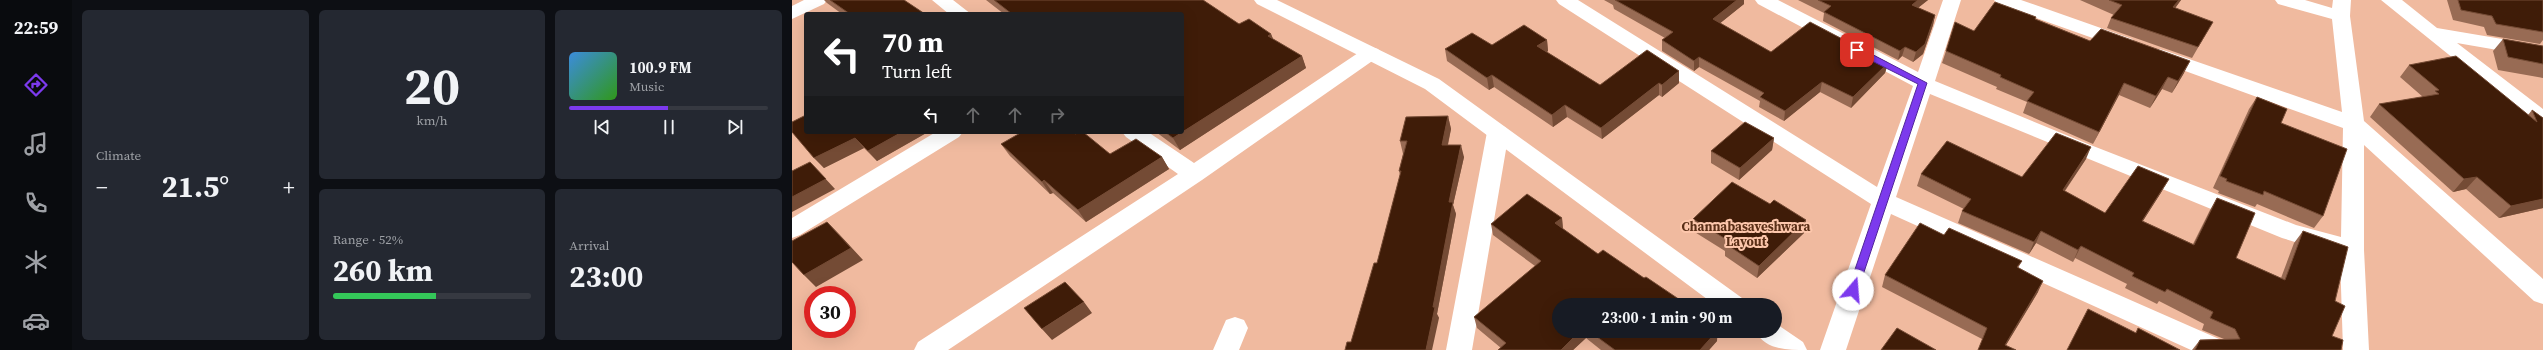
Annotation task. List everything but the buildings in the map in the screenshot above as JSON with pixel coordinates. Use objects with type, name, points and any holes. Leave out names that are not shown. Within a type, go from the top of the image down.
[{"type":"street","points":[[792,13],[818,0]]},
{"type":"street","points":[[941,0],[959,12]]},
{"type":"street","points":[[1263,0],[1432,84],[1723,298]]},
{"type":"street","points":[[1565,0],[1882,201],[2217,350]]},
{"type":"street","points":[[1764,0],[1922,83],[2080,149],[2290,232],[2352,250]]},
{"type":"street","points":[[1833,350],[1922,83],[1952,0]]},
{"type":"street","points":[[2003,0],[2354,124],[2543,294]]},
{"type":"street","points":[[2284,0],[2341,8],[2354,124],[2352,250],[2356,350]]},
{"type":"street","points":[[2390,0],[2543,120]]},
{"type":"street","points":[[2431,32],[2543,52]]},
{"type":"street","points":[[927,350],[1194,174],[1371,53]]},
{"type":"street","points":[[1459,350],[1498,132]]},
{"type":"street","points":[[792,229],[949,134]]},
{"type":"street","points":[[1136,134],[1194,174]]},
{"type":"street","points":[[1778,338],[1794,350]]},
{"type":"district","name":"Channabasaveshwara Layout","points":[[1746,234]]},
{"type":"route","points":[[1853,290],[1922,83],[1857,50]]}]
